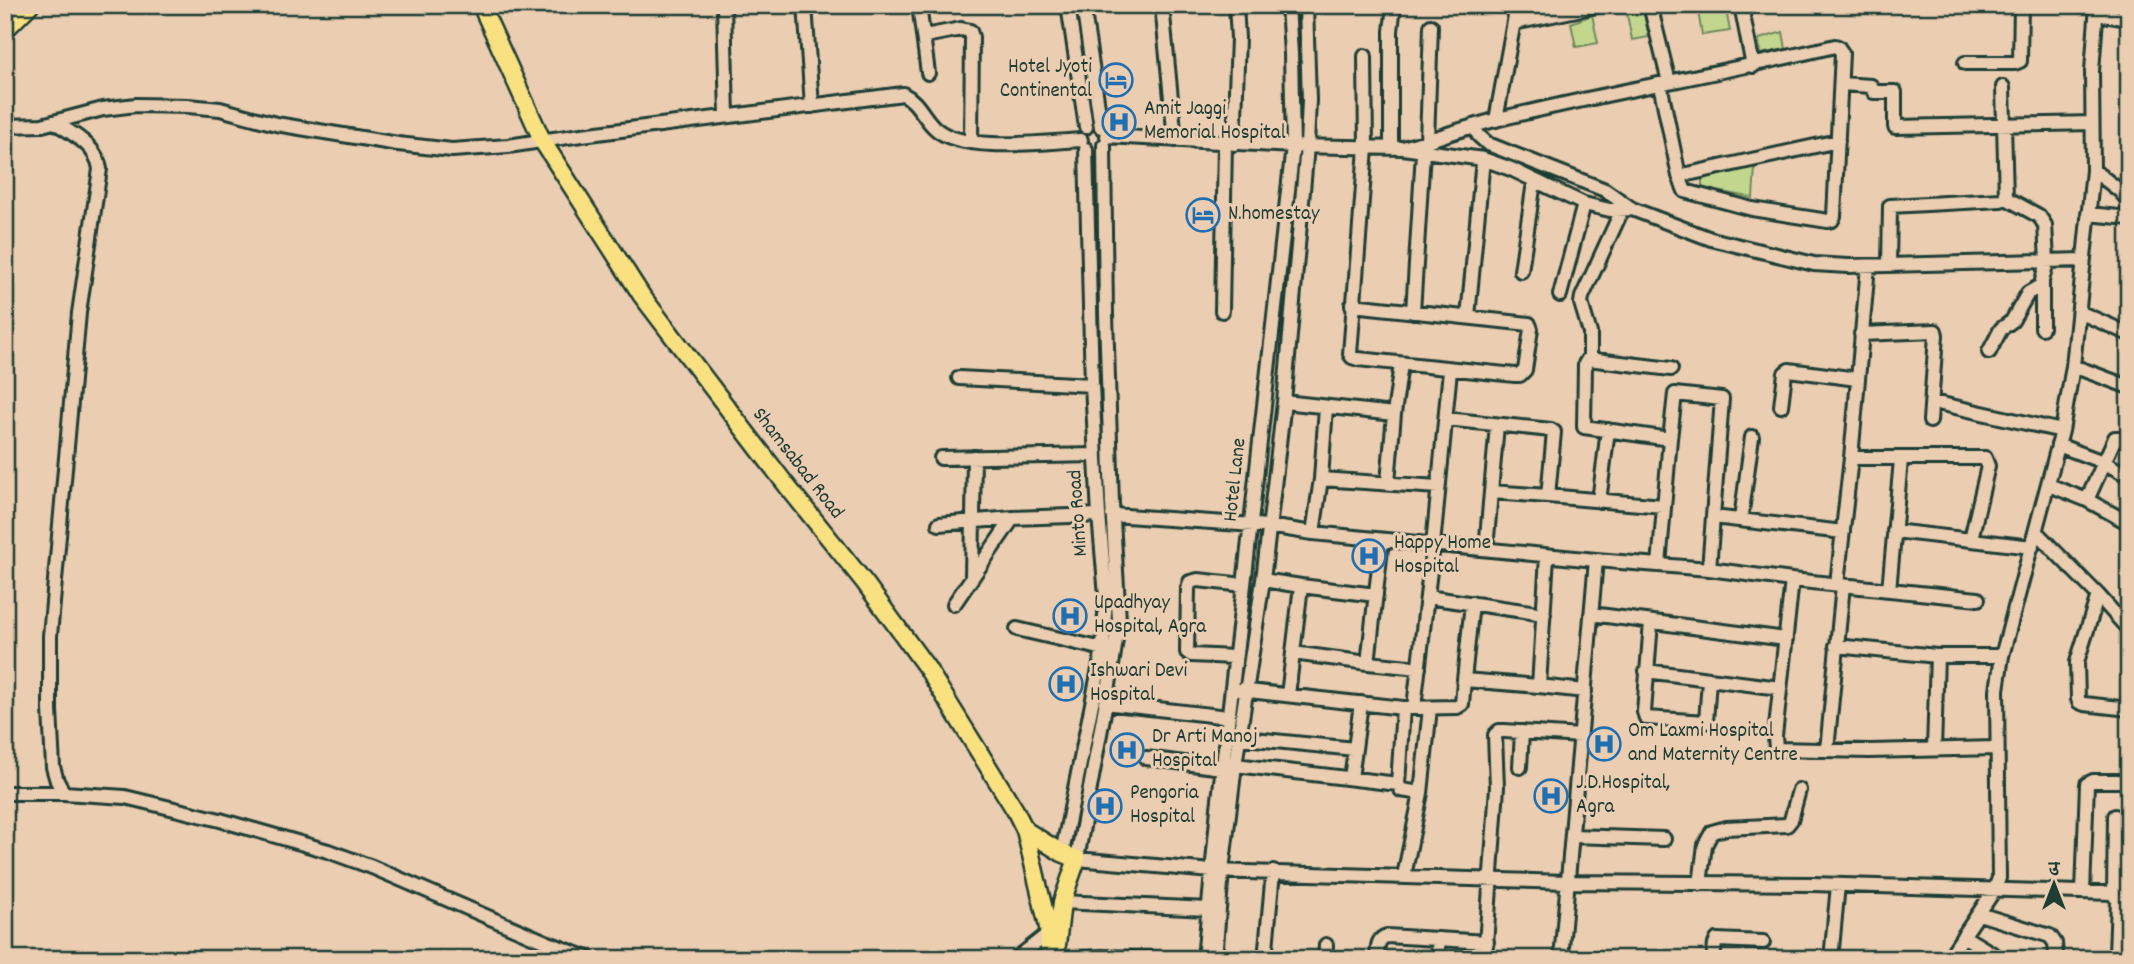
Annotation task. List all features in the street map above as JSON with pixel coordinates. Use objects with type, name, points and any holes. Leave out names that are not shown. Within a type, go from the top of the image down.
[{"type":"main road","points":[[5,30],[30,5]]},
{"type":"main road","name":"Shamsabad Road","points":[[481,5],[543,142],[642,296],[865,583],[927,668],[1009,800],[1025,830],[1053,933],[1057,959]]},
{"type":"main road","points":[[1025,830],[1069,856]]},
{"type":"main road","name":"Minto Road","points":[[1053,933],[1062,902],[1069,856]]},
{"type":"main road","name":"Shamsabad Road","points":[[1049,959],[1053,933]]},
{"type":"street","points":[[724,5],[727,116]]},
{"type":"street","points":[[805,5],[812,106]]},
{"type":"street","points":[[919,5],[928,73]]},
{"type":"street","points":[[1068,5],[1086,127],[1081,135],[1083,145]]},
{"type":"street","name":"Minto Road","points":[[1069,856],[1103,649],[1106,596],[1104,136],[1083,5]]},
{"type":"street","points":[[1163,5],[1175,140]]},
{"type":"street","points":[[1222,311],[1238,38],[1236,5]]},
{"type":"street","name":"Hotel Lane","points":[[1232,736],[1228,717],[1234,657],[1293,146],[1288,5]]},
{"type":"street","points":[[1215,959],[1226,765],[1246,690],[1263,580],[1284,402],[1307,146],[1309,100],[1306,5]]},
{"type":"street","points":[[1394,5],[1391,31],[1397,148]]},
{"type":"street","points":[[1496,120],[1517,5]]},
{"type":"street","points":[[1514,23],[1601,5]]},
{"type":"street","points":[[1425,146],[1473,126],[1496,120],[1665,83],[1753,66],[1835,46],[1839,47],[1842,53],[1832,220],[1752,209],[1684,190],[1679,176],[1665,83],[1650,5]]},
{"type":"street","points":[[1741,5],[1753,66]]},
{"type":"street","points":[[1965,64],[2020,61],[2021,5]]},
{"type":"street","points":[[1948,959],[1997,884],[1997,690],[2002,656],[2062,431],[2073,366],[2093,170],[2092,71],[2097,10],[2129,19]]},
{"type":"street","points":[[1413,312],[1431,26]]},
{"type":"street","points":[[925,36],[961,29],[970,31],[971,142]]},
{"type":"street","points":[[1352,305],[1529,324],[1531,329],[1525,370],[1523,374],[1514,375],[1352,357],[1349,349],[1352,305],[1366,148],[1365,56]]},
{"type":"street","points":[[1841,84],[1871,86],[1874,92],[1895,92],[1895,127],[2092,123]]},
{"type":"street","points":[[2003,87],[2006,198]]},
{"type":"street","points":[[5,126],[56,123],[103,109],[136,105],[188,106],[220,110],[276,124],[452,150],[543,142],[903,94],[912,98],[935,129],[956,141],[1083,145],[1097,150],[1104,136]]},
{"type":"street","points":[[56,123],[82,140],[96,155],[100,169],[79,313],[50,636],[53,767],[64,793]]},
{"type":"street","points":[[1086,127],[1091,125],[1104,136],[1230,144],[1366,148],[1425,146],[1483,159],[1511,169],[1584,204],[1610,210],[1627,210],[1711,239],[1814,264],[1868,266],[2084,260]]},
{"type":"street","points":[[1473,126],[1488,144],[1605,190],[1627,210]]},
{"type":"street","points":[[1679,176],[1838,141]]},
{"type":"street","name":"Minto Road","points":[[1069,856],[1105,702],[1119,620],[1096,455],[1083,145]]},
{"type":"street","points":[[1468,317],[1483,159]]},
{"type":"street","points":[[2093,170],[2129,201]]},
{"type":"street","points":[[1521,271],[1534,182]]},
{"type":"street","points":[[2006,198],[2043,220],[2047,261],[2042,285],[2042,328]]},
{"type":"street","points":[[1889,265],[1890,206],[2006,198]]},
{"type":"street","points":[[1560,295],[1584,204]]},
{"type":"street","points":[[1590,360],[1590,333],[1582,297],[1627,210]]},
{"type":"street","points":[[2088,215],[2129,218]]},
{"type":"street","points":[[1827,750],[1843,532],[1868,266]]},
{"type":"street","points":[[1989,352],[2001,329],[2014,319],[2028,293],[2042,285]]},
{"type":"street","points":[[2079,312],[2129,334]]},
{"type":"street","points":[[1861,334],[1935,331],[1930,421]]},
{"type":"street","points":[[1670,439],[1583,426],[1586,360],[1671,369]]},
{"type":"street","points":[[1388,482],[1401,364]]},
{"type":"street","points":[[2073,366],[2129,387]]},
{"type":"street","points":[[1421,793],[1401,790],[1398,784],[1409,708],[1419,668],[1450,370]]},
{"type":"street","points":[[1781,406],[1785,373],[1789,370],[1857,379]]},
{"type":"street","points":[[959,378],[1092,385]]},
{"type":"street","points":[[1659,565],[1675,394],[1722,399],[1709,569]]},
{"type":"street","points":[[1284,402],[1394,414]]},
{"type":"street","points":[[1933,402],[2062,431]]},
{"type":"street","points":[[1313,533],[1321,479],[1326,407]]},
{"type":"street","points":[[1446,419],[1554,432],[1548,496]]},
{"type":"street","points":[[1486,549],[1497,425]]},
{"type":"street","points":[[1599,501],[1608,430]]},
{"type":"street","points":[[1741,519],[1752,437]]},
{"type":"street","points":[[2087,500],[2115,439],[2129,443]]},
{"type":"street","points":[[2058,445],[2104,462],[2129,477]]},
{"type":"street","points":[[941,458],[1096,455]]},
{"type":"street","points":[[972,578],[974,457]]},
{"type":"street","points":[[1851,458],[1987,460],[1988,466],[1971,539]]},
{"type":"street","points":[[1889,590],[1901,460]]},
{"type":"street","points":[[1321,479],[1438,487]]},
{"type":"street","points":[[2049,485],[2087,500],[2129,523]]},
{"type":"street","points":[[1491,492],[1663,506]]},
{"type":"street","points":[[939,524],[1106,515],[1251,524],[1313,533],[1596,561],[1709,569],[1978,599]]},
{"type":"street","points":[[1713,517],[1843,532]]},
{"type":"street","points":[[954,604],[1013,518]]},
{"type":"street","points":[[1894,531],[2032,547]]},
{"type":"street","points":[[2036,532],[2129,630]]},
{"type":"street","points":[[1368,663],[1382,540]]},
{"type":"street","points":[[1539,686],[1547,556]]},
{"type":"street","points":[[1561,959],[1596,561]]},
{"type":"street","points":[[1234,657],[1188,654],[1188,588],[1191,582],[1198,580],[1244,585]]},
{"type":"street","points":[[1263,580],[1376,595]]},
{"type":"street","points":[[1792,580],[1776,749],[1997,748]]},
{"type":"street","points":[[1287,695],[1301,586]]},
{"type":"street","points":[[2098,595],[2077,662],[2078,702],[2129,709]]},
{"type":"street","points":[[1427,597],[1544,614]]},
{"type":"street","points":[[1231,688],[1409,708],[1460,705],[1463,700],[1472,603]]},
{"type":"street","points":[[1591,614],[1786,639]]},
{"type":"street","points":[[1651,622],[1646,671],[1646,718],[1706,722],[1709,679]]},
{"type":"street","points":[[1017,629],[1103,649]]},
{"type":"street","points":[[1836,646],[1937,656],[2002,656]]},
{"type":"street","points":[[1293,653],[1419,668]]},
{"type":"street","points":[[1934,749],[1937,656]]},
{"type":"street","points":[[1646,671],[1780,688]]},
{"type":"street","points":[[1464,680],[1585,691]]},
{"type":"street","points":[[1105,702],[1228,717]]},
{"type":"street","points":[[1351,778],[1361,703]]},
{"type":"street","points":[[1404,876],[1421,793],[1430,708]]},
{"type":"street","points":[[1485,959],[1497,787],[1496,734],[1499,731],[1581,736]]},
{"type":"street","points":[[1520,767],[1522,732]]},
{"type":"street","points":[[1232,736],[1355,749]]},
{"type":"street","points":[[1146,758],[1398,784]]},
{"type":"street","points":[[2083,892],[2087,784],[2093,781],[2129,781]]},
{"type":"street","points":[[1700,884],[1705,845],[1712,832],[1726,828],[1787,825],[1800,790]]},
{"type":"street","points":[[5,793],[125,797],[220,820],[318,848],[403,879],[590,959]]},
{"type":"street","points":[[2115,816],[2120,895],[2116,954]]},
{"type":"street","points":[[1572,836],[1664,839]]},
{"type":"street","points":[[1069,856],[1218,871],[1568,882],[1995,889],[2120,895]]},
{"type":"street","points":[[1203,959],[1208,909],[1218,871]]},
{"type":"street","points":[[1265,959],[1273,872]]},
{"type":"street","points":[[1831,959],[1838,885]]},
{"type":"street","points":[[1062,902],[1208,909]]},
{"type":"street","points":[[1979,914],[2050,936],[2055,943],[2056,955]]},
{"type":"street","points":[[1016,959],[1053,933]]},
{"type":"street","points":[[1963,936],[2001,959]]},
{"type":"street","points":[[1377,959],[1382,937],[1487,942]]},
{"type":"street","points":[[1437,959],[1439,939]]},
{"type":"street","points":[[1713,959],[1714,944],[1717,940],[1763,942]]},
{"type":"street","points":[[1325,959],[1326,945]]},
{"type":"street","points":[[1074,959],[1154,959]]},
{"type":"green space","points":[[1642,5],[1649,37],[1632,40],[1626,9]]},
{"type":"green space","points":[[1697,5],[1725,5],[1730,31],[1702,35]]},
{"type":"green space","points":[[1592,15],[1598,43],[1576,47],[1571,23]]},
{"type":"green space","points":[[1783,32],[1786,49],[1760,54],[1759,39]]},
{"type":"green space","points":[[1755,166],[1753,198],[1702,188],[1702,177]]},
{"type":"waterway","points":[[1294,5],[1298,82]]},
{"type":"waterway","points":[[1257,522],[1268,424]]},
{"type":"waterway","points":[[1253,564],[1257,529]]},
{"type":"place","name":"Hotel Jyoti Continental","points":[[1116,80]]},
{"type":"place","name":"Amit Jaggi Memorial Hospital","points":[[1119,122]]},
{"type":"place","name":"N.homestay","points":[[1203,215]]},
{"type":"place","name":"Happy Home Hospital","points":[[1369,556]]},
{"type":"place","name":"Upadhyay Hospital, Agra","points":[[1070,616]]},
{"type":"place","name":"Ishwari Devi Hospital","points":[[1066,684]]},
{"type":"place","name":"Om Laxmi Hospital and Maternity Centre","points":[[1604,744]]},
{"type":"place","name":"Dr Arti Manoj Hospital","points":[[1127,750]]},
{"type":"place","name":"J.D.Hospital, Agra","points":[[1551,796]]},
{"type":"place","name":"Pengoria Hospital","points":[[1105,806]]}]
